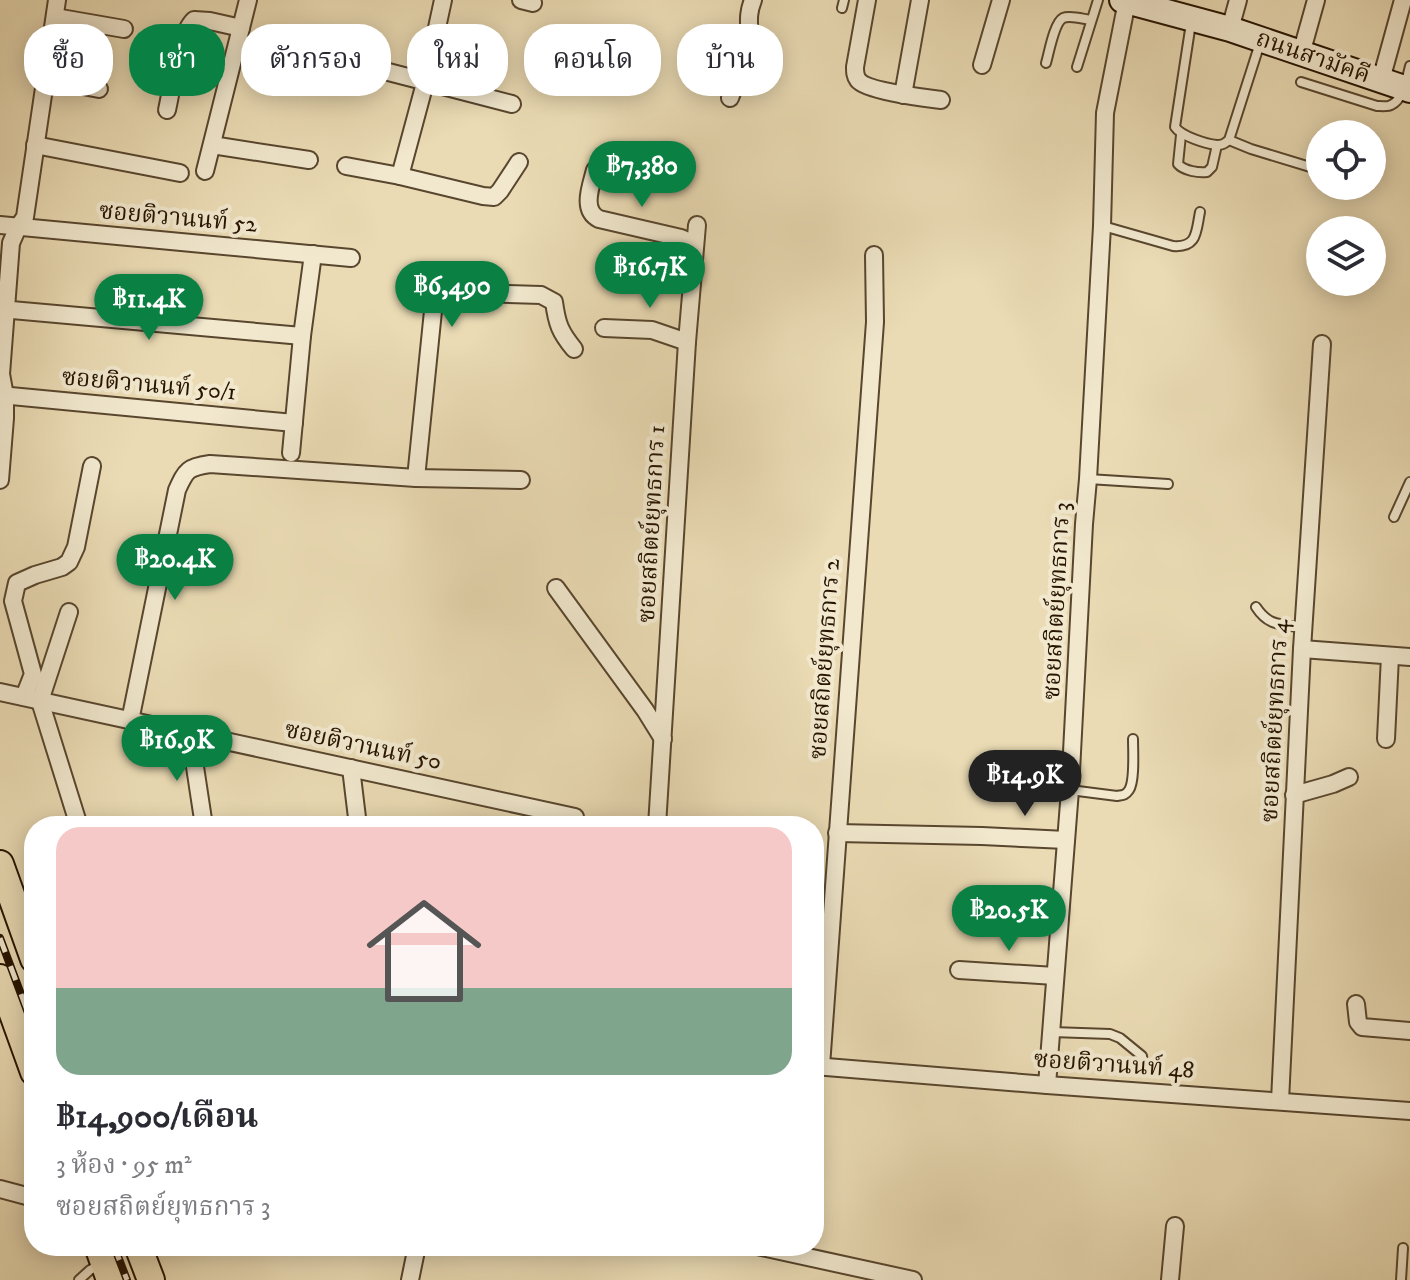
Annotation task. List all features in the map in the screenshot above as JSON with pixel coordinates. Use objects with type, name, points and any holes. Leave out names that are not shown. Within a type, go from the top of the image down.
[{"type":"main road","name":"ถนนสามัคคี","points":[[1137,2],[1301,54],[1401,81]]},
{"type":"main road","points":[[0,864],[24,931]]},
{"type":"main road","points":[[0,978],[24,1044]]},
{"type":"main road","points":[[142,1256],[151,1280]]},
{"type":"street","points":[[205,171],[248,0]]},
{"type":"street","points":[[438,24],[443,0]]},
{"type":"street","points":[[730,98],[748,46],[747,23],[753,0]]},
{"type":"street","points":[[867,0],[855,67],[860,83],[903,95],[941,100]]},
{"type":"street","points":[[903,95],[920,0]]},
{"type":"street","points":[[982,65],[1001,0]]},
{"type":"street","points":[[1230,29],[1238,0]]},
{"type":"street","points":[[1301,54],[1316,0]]},
{"type":"street","points":[[1401,81],[1403,0]]},
{"type":"street","name":"ซอยสถิตย์ยุทธการ 3","points":[[1047,1085],[1070,790],[1106,102],[1137,2]]},
{"type":"street","points":[[56,8],[124,29]]},
{"type":"street","points":[[167,110],[188,25],[194,20],[210,21],[240,36]]},
{"type":"street","points":[[0,480],[5,418],[1,374],[3,309],[11,243],[25,217],[42,96]]},
{"type":"street","points":[[400,176],[422,96]]},
{"type":"street","points":[[479,96],[512,104]]},
{"type":"street","points":[[35,145],[180,173]]},
{"type":"street","points":[[212,145],[309,160]]},
{"type":"street","points":[[346,166],[494,197],[519,162]]},
{"type":"street","points":[[595,170],[588,207],[592,216],[695,244]]},
{"type":"street","name":"ซอยติวานนท์ 52","points":[[0,225],[351,258]]},
{"type":"street","name":"ซอยสถิตย์ยุทธการ 1","points":[[658,816],[697,225]]},
{"type":"street","points":[[291,453],[313,254]]},
{"type":"street","name":"ซอยสถิตย์ยุทธการ 2","points":[[824,984],[875,322],[874,255]]},
{"type":"street","points":[[416,478],[433,311],[437,299],[450,292],[541,295],[554,302],[561,333],[574,349]]},
{"type":"street","points":[[3,309],[302,336]]},
{"type":"street","points":[[604,328],[652,330],[687,342]]},
{"type":"street","name":"ซอยสถิตย์ยุทธการ 4","points":[[1280,1101],[1302,649],[1322,344]]},
{"type":"street","name":"ซอยติวานนท์ 50/1","points":[[2,396],[294,423]]},
{"type":"street","points":[[130,721],[177,490],[188,469],[210,464],[416,478],[521,480]]},
{"type":"street","points":[[75,816],[32,699],[33,674],[13,601],[17,583],[69,562],[76,547],[92,466]]},
{"type":"street","points":[[556,588],[663,739]]},
{"type":"street","points":[[32,699],[69,612]]},
{"type":"street","points":[[1302,649],[1410,657]]},
{"type":"street","points":[[1386,739],[1390,656]]},
{"type":"street","name":"ซอยติวานนท์ 50","points":[[0,692],[570,816]]},
{"type":"street","points":[[190,734],[202,816]]},
{"type":"street","points":[[351,768],[357,816]]},
{"type":"street","points":[[1294,795],[1349,777]]},
{"type":"street","points":[[837,833],[1066,840]]},
{"type":"street","points":[[959,970],[1055,976]]},
{"type":"street","points":[[1356,1004],[1358,1022],[1362,1027],[1410,1031]]},
{"type":"street","name":"ซอยติวานนท์ 48","points":[[824,1067],[1410,1111]]},
{"type":"street","points":[[0,1189],[24,1195]]},
{"type":"street","points":[[1170,1280],[1175,1226]]},
{"type":"street","points":[[410,1280],[415,1256]]},
{"type":"street","points":[[789,1256],[840,1272],[913,1280]]},
{"type":"lane","points":[[1077,67],[1098,0]]},
{"type":"lane","points":[[1046,63],[1056,26],[1061,19],[1091,20]]},
{"type":"lane","points":[[1192,19],[1175,117],[1175,127],[1181,135],[1217,145],[1229,140],[1261,40]]},
{"type":"lane","points":[[1301,82],[1388,107],[1394,104],[1401,81]]},
{"type":"lane","points":[[1181,135],[1178,164],[1201,173],[1212,167],[1217,145]]},
{"type":"lane","points":[[1229,140],[1306,166]]},
{"type":"lane","points":[[1102,220],[1173,246],[1184,247],[1191,244],[1195,237],[1200,212]]},
{"type":"lane","points":[[1088,479],[1168,484]]},
{"type":"lane","points":[[1394,517],[1410,482]]},
{"type":"lane","points":[[1256,607],[1269,622],[1304,628]]},
{"type":"lane","points":[[1070,790],[1117,796],[1129,791],[1133,739]]},
{"type":"lane","points":[[1051,1032],[1110,1034],[1142,1056],[1144,1069]]},
{"type":"lane","points":[[1401,1280],[1403,1248]]},
{"type":"lane","points":[[79,1280],[104,1263]]},
{"type":"railway","points":[[0,938],[24,1002]]},
{"type":"railway","points":[[118,1256],[127,1280]]}]
